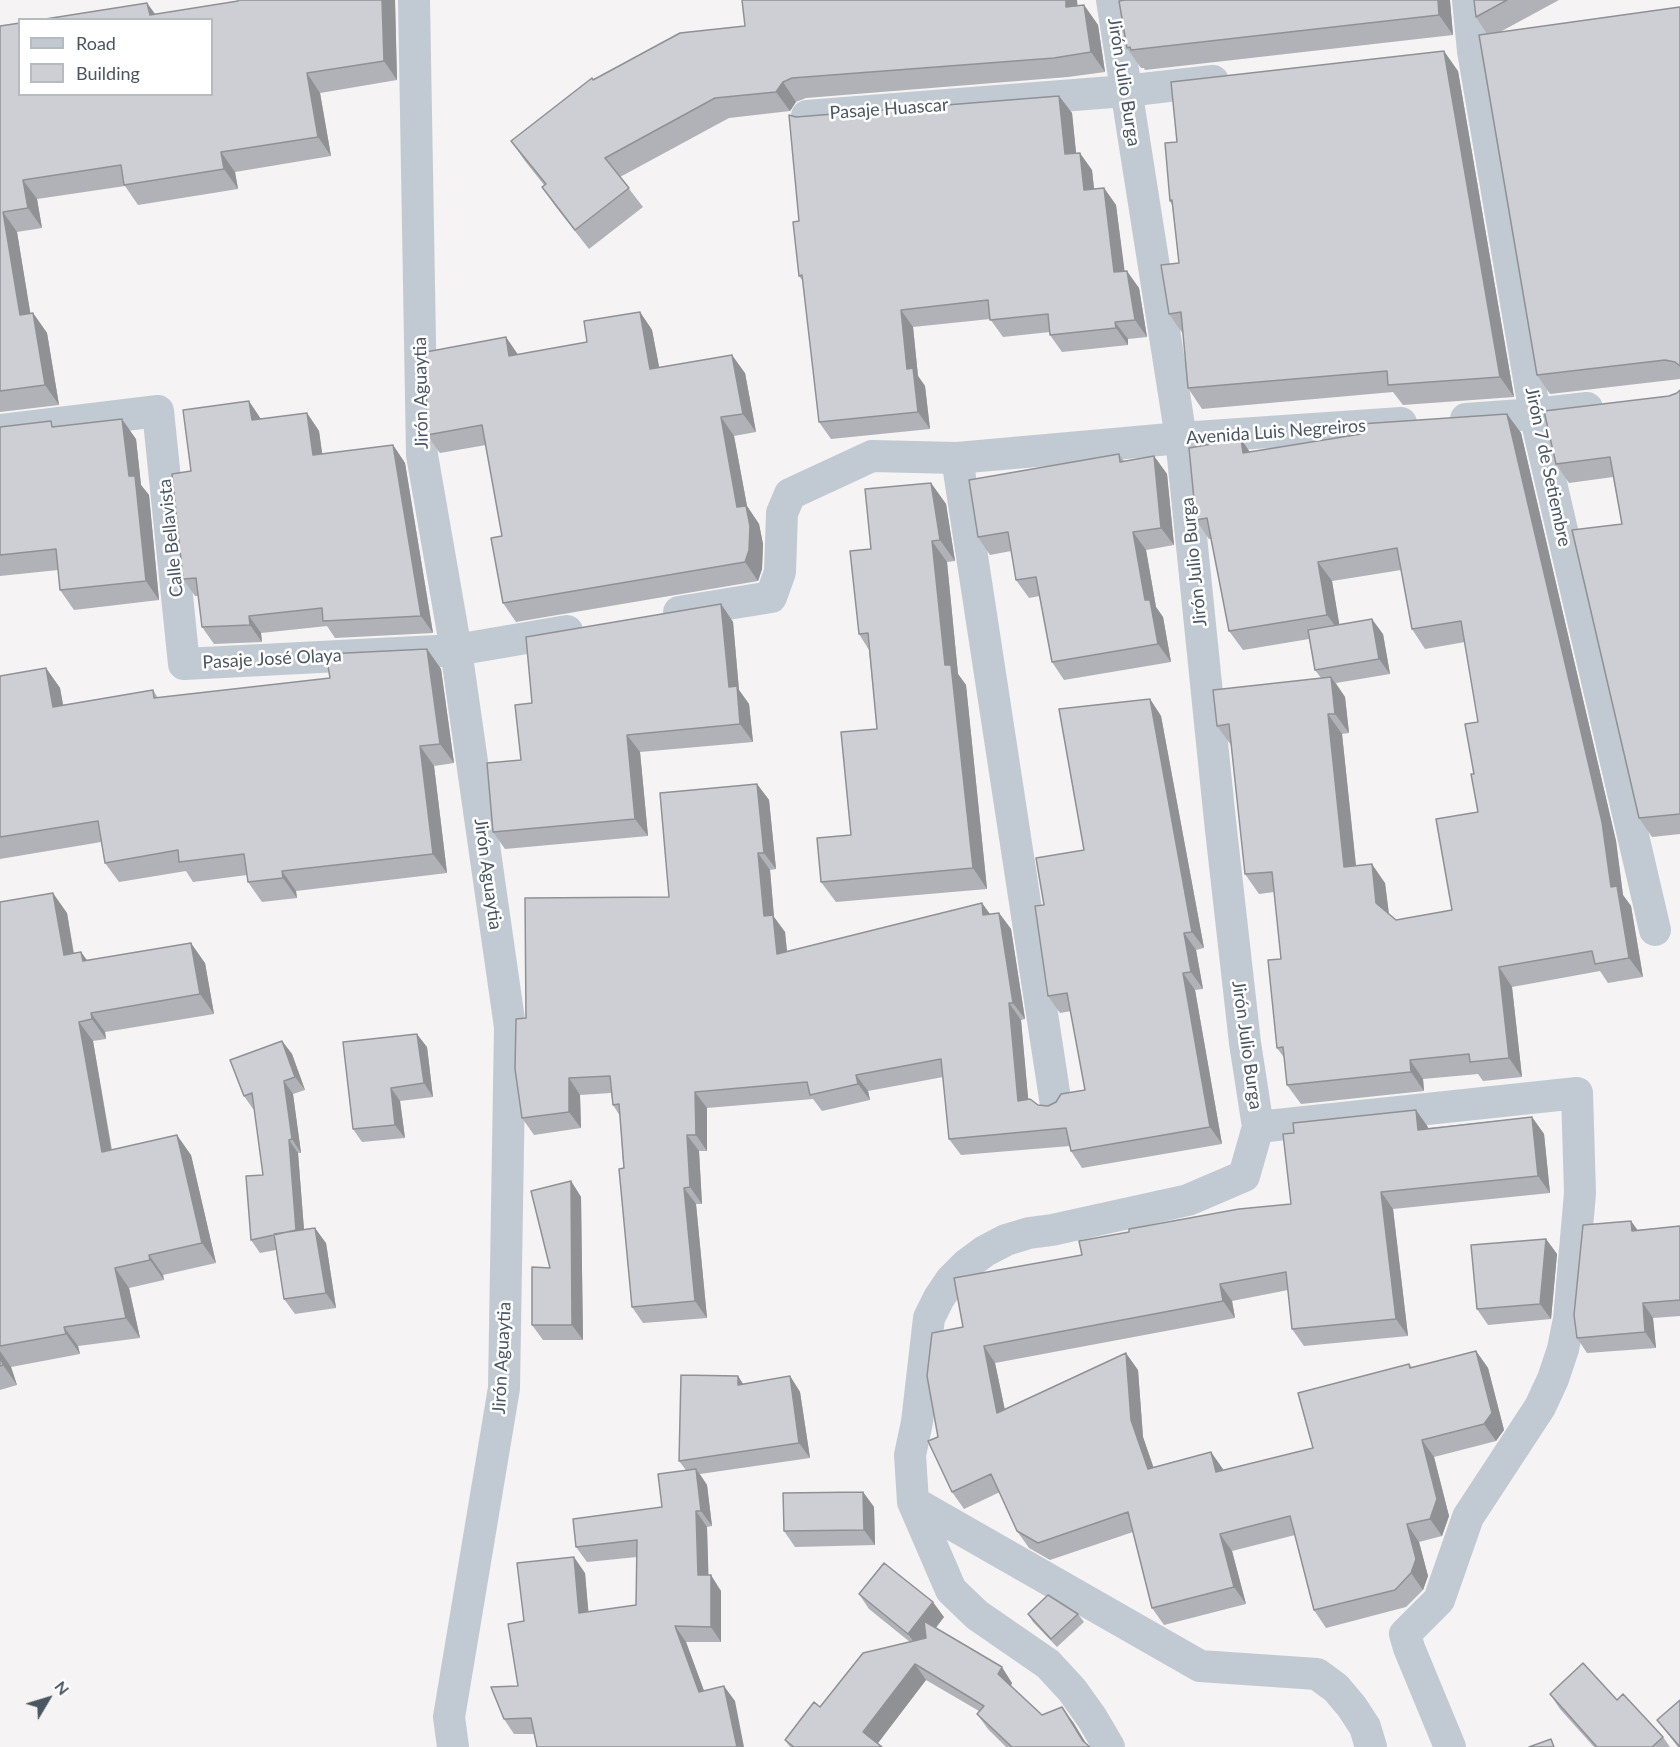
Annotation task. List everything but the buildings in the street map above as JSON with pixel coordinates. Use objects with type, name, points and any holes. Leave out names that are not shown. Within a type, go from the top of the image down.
[{"type":"street","name":"Jirón Aguaytia","points":[[414,0],[422,455],[456,650],[510,1027],[504,1388],[449,1717],[453,1747]]},
{"type":"street","name":"Jirón Julio Burga","points":[[1112,0],[1181,438],[1220,821],[1245,1043],[1258,1127]]},
{"type":"street","name":"Jirón 7 de Setiembre","points":[[1468,0],[1461,52],[1535,414],[1655,930]]},
{"type":"street","name":"Pasaje Huascar","points":[[807,116],[1125,91],[1241,78]]},
{"type":"street","name":"Avenida Luis Negreiros","points":[[654,616],[771,597],[780,572],[782,513],[790,494],[872,456],[957,458],[1181,438],[1535,414],[1613,405]]},
{"type":"street","name":"Calle Bellavista","points":[[0,430],[158,411],[184,664]]},
{"type":"street","points":[[957,458],[1056,1105]]},
{"type":"street","name":"Pasaje José Olaya","points":[[184,664],[456,650],[596,626]]},
{"type":"street","points":[[1109,1747],[1072,1690],[1048,1664],[977,1615],[951,1590],[913,1502],[910,1455],[917,1422],[930,1318],[951,1280],[975,1258],[1006,1240],[1029,1233],[1053,1230],[1188,1200],[1244,1176],[1258,1127],[1577,1093],[1580,1193],[1569,1319],[1563,1349],[1540,1407],[1468,1517],[1439,1600],[1405,1634],[1450,1747]]},
{"type":"street","points":[[913,1502],[1200,1666],[1317,1674],[1336,1688],[1352,1707],[1365,1727],[1371,1747]]}]
